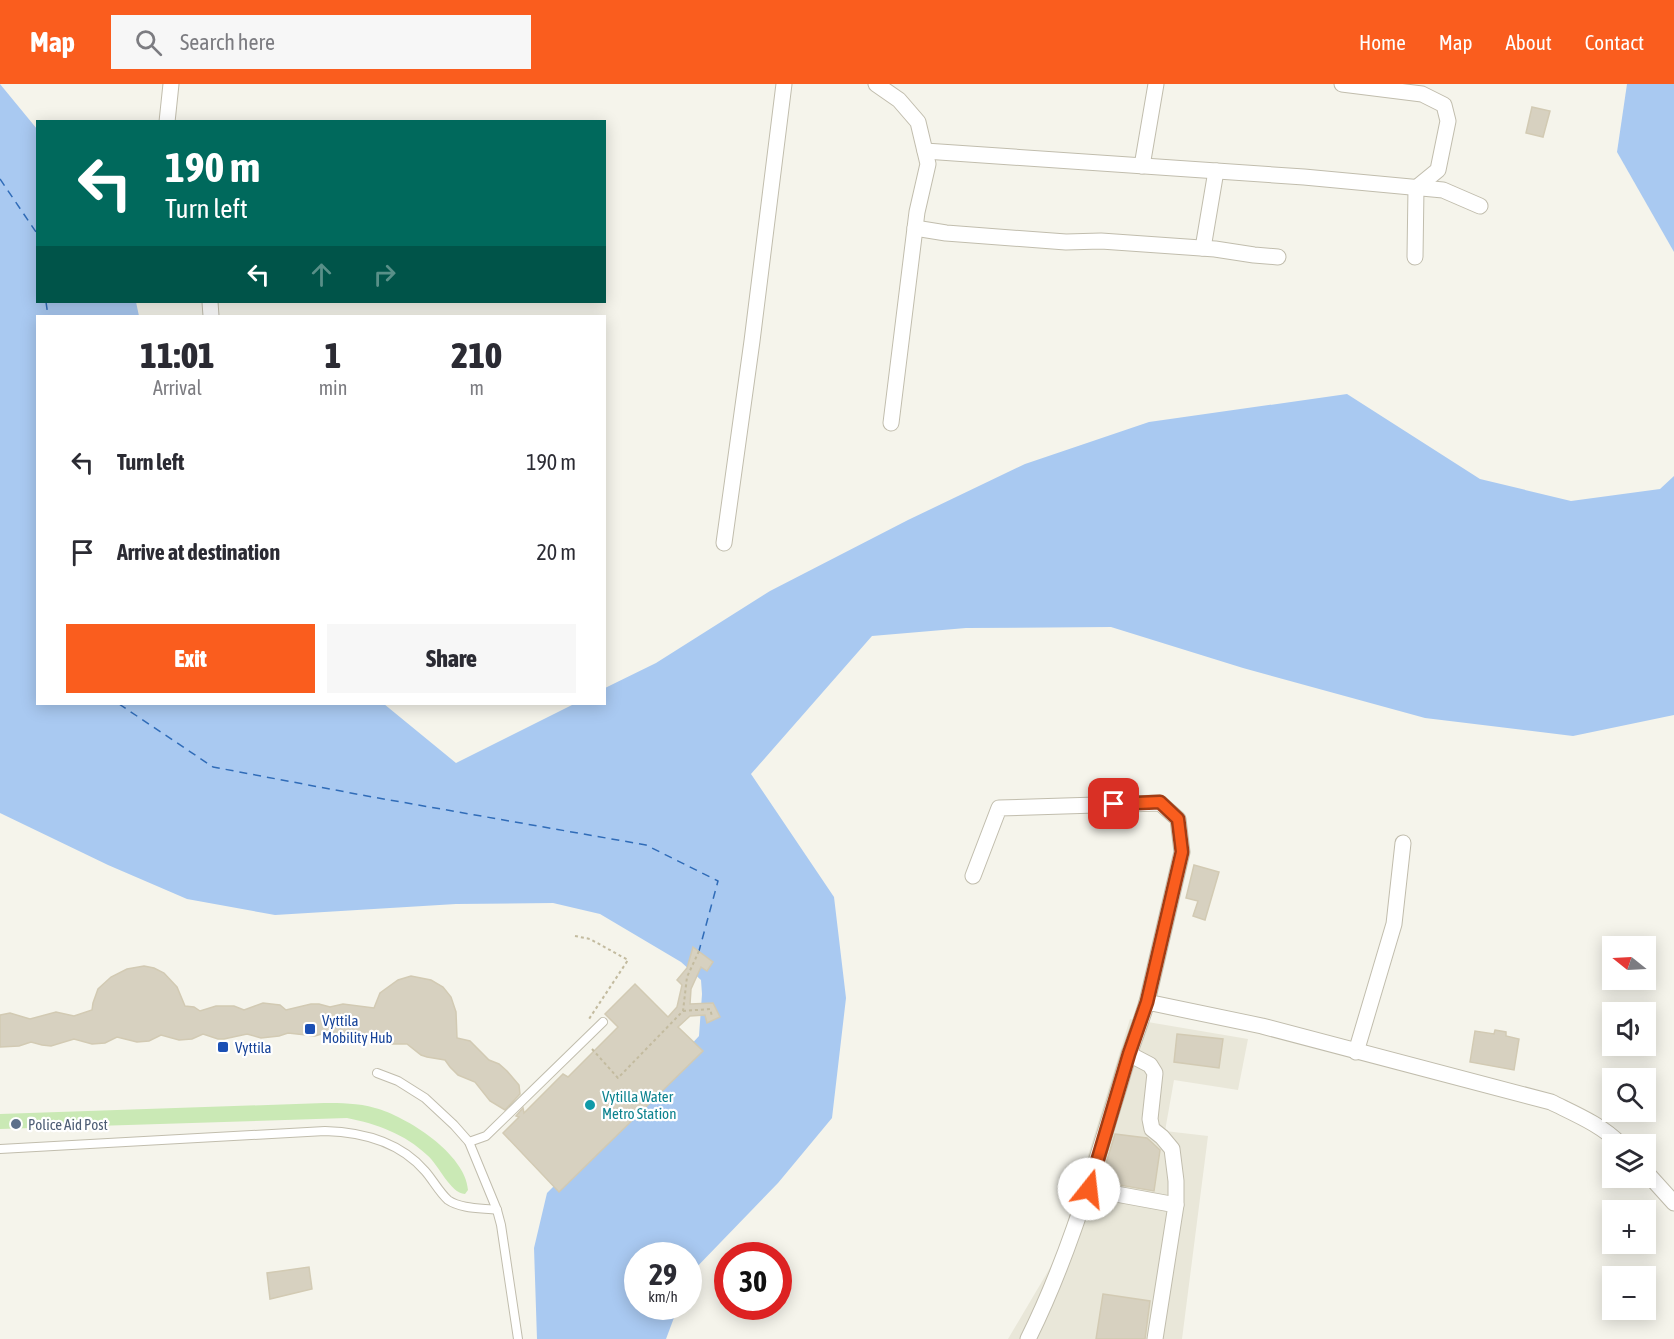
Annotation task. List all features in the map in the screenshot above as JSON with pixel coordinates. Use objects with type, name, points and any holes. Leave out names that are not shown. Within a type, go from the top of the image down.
[{"type":"street","points":[[167,120],[171,84]]},
{"type":"street","points":[[724,543],[784,84]]},
{"type":"street","points":[[876,84],[899,100],[918,122],[928,164],[917,212],[891,423]]},
{"type":"street","points":[[1142,166],[1155,84]]},
{"type":"street","points":[[1342,84],[1422,94],[1444,105],[1448,121],[1438,170],[1416,188],[1415,257]]},
{"type":"street","points":[[925,151],[1304,177],[1443,190],[1480,206]]},
{"type":"street","points":[[1203,248],[1216,171]]},
{"type":"street","points":[[915,228],[946,233],[1066,242],[1203,248],[1278,257]]},
{"type":"street","points":[[973,876],[999,808],[1160,802],[1178,819],[1182,852],[1147,1002],[1089,1189],[1072,1236],[1028,1339]]},
{"type":"street","points":[[1356,1052],[1394,924],[1403,843]]},
{"type":"street","points":[[1147,1002],[1262,1026],[1551,1102],[1609,1134]]},
{"type":"street","points":[[1129,1054],[1150,1065],[1155,1073],[1150,1119],[1152,1129],[1172,1149],[1176,1180],[1176,1205],[1155,1339]]},
{"type":"street","points":[[1656,1183],[1674,1203]]},
{"type":"street","points":[[1089,1189],[1176,1205]]},
{"type":"lane","points":[[469,1142],[486,1136],[603,1022]]},
{"type":"lane","points":[[377,1073],[398,1081],[425,1098],[469,1142],[498,1210],[518,1339]]},
{"type":"lane","points":[[0,1149],[325,1131],[345,1132],[380,1140],[414,1160],[448,1200],[459,1205],[498,1210]]},
{"type":"path","points":[[575,936],[590,939],[628,960],[588,1020]]},
{"type":"path","points":[[588,1045],[618,1078],[683,1011],[687,977],[699,951]]},
{"type":"path","points":[[683,1011],[710,1009],[712,1016]]},
{"type":"shaded area","points":[[1130,1019],[1248,1039],[1238,1090],[1174,1080],[1165,1131],[1208,1136],[1182,1339],[1008,1339],[1057,1256]]},
{"type":"green space","points":[[324,1103],[356,1104],[375,1108],[388,1112],[418,1128],[446,1150],[457,1163],[465,1176],[468,1190],[465,1194],[454,1189],[431,1160],[409,1141],[380,1127],[347,1118],[0,1129],[0,1114]]},
{"type":"water","points":[[0,84],[36,128],[36,303],[136,303],[139,315],[36,315],[36,705],[385,705],[456,763],[572,705],[606,705],[606,688],[656,663],[770,591],[908,520],[1025,464],[1149,422],[1347,394],[1480,479],[1571,501],[1660,489],[1674,476],[1674,715],[1573,736],[1425,718],[1243,668],[1111,627],[966,628],[872,636],[751,774],[834,897],[846,998],[832,1118],[778,1183],[721,1242],[714,1242],[714,1249],[702,1262],[702,1242],[624,1242],[624,1320],[673,1320],[666,1339],[537,1339],[534,1248],[547,1193],[639,1101],[699,1036],[701,980],[681,962],[600,914],[553,903],[456,904],[275,915],[187,899],[108,865],[0,813]]},
{"type":"water","points":[[1627,84],[1674,84],[1674,252],[1617,152]]},
{"type":"building","points":[[1532,107],[1550,111],[1543,137],[1526,133]]},
{"type":"building","points":[[1194,865],[1219,872],[1205,920],[1193,916],[1198,901],[1186,898]]},
{"type":"building","name":"Vytilla Water Metro Station","points":[[693,947],[713,962],[707,971],[701,967],[691,989],[690,1004],[713,1003],[720,1017],[707,1023],[705,1015],[690,1016],[678,1027],[703,1051],[559,1192],[503,1133],[519,1117],[516,1116],[523,1108],[524,1113],[563,1074],[568,1077],[618,1027],[605,1014],[635,984],[668,1017],[677,1007],[682,985],[677,980],[687,968]]},
{"type":"building","points":[[144,966],[164,973],[177,987],[185,1006],[194,1007],[200,1011],[216,1006],[234,1006],[244,1010],[263,1003],[280,1005],[286,1010],[311,1004],[330,1007],[343,1004],[374,1008],[380,993],[398,980],[411,976],[431,980],[443,987],[451,997],[456,1012],[457,1038],[470,1041],[489,1060],[499,1064],[507,1071],[519,1085],[520,1094],[505,1110],[490,1101],[475,1082],[458,1075],[445,1060],[421,1055],[407,1044],[388,1044],[368,1035],[352,1038],[328,1032],[315,1036],[288,1033],[261,1038],[247,1034],[218,1039],[203,1034],[192,1039],[179,1040],[161,1035],[149,1041],[137,1042],[117,1037],[105,1043],[92,1044],[74,1039],[51,1046],[31,1042],[19,1046],[0,1047],[0,1015],[10,1013],[30,1019],[56,1012],[74,1016],[92,1010],[98,989],[111,977],[127,969]]},
{"type":"building","points":[[1495,1030],[1506,1032],[1506,1036],[1519,1039],[1514,1070],[1470,1062],[1475,1031],[1494,1034]]},
{"type":"building","points":[[1177,1034],[1223,1039],[1219,1068],[1174,1062]]},
{"type":"building","points":[[1115,1134],[1147,1138],[1160,1150],[1154,1191],[1102,1182]]},
{"type":"building","points":[[309,1267],[312,1289],[270,1299],[267,1273]]},
{"type":"building","points":[[1103,1294],[1150,1301],[1145,1339],[1096,1339]]},
{"type":"ferry route","points":[[0,179],[36,232]]},
{"type":"ferry route","points":[[46,303],[48,315]]},
{"type":"ferry route","points":[[120,705],[213,767],[646,845],[718,881],[699,951]]},
{"type":"place","name":"Vyttila Mobility Hub","points":[[310,1029]]},
{"type":"place","name":"Vyttila","points":[[223,1047]]},
{"type":"place","name":"Vytilla Water Metro Station","points":[[590,1105]]},
{"type":"place","name":"Police Aid Post","points":[[16,1124]]},
{"type":"route","points":[[1089,1189],[1147,1002],[1182,852],[1178,819],[1160,802],[1114,804]]}]
